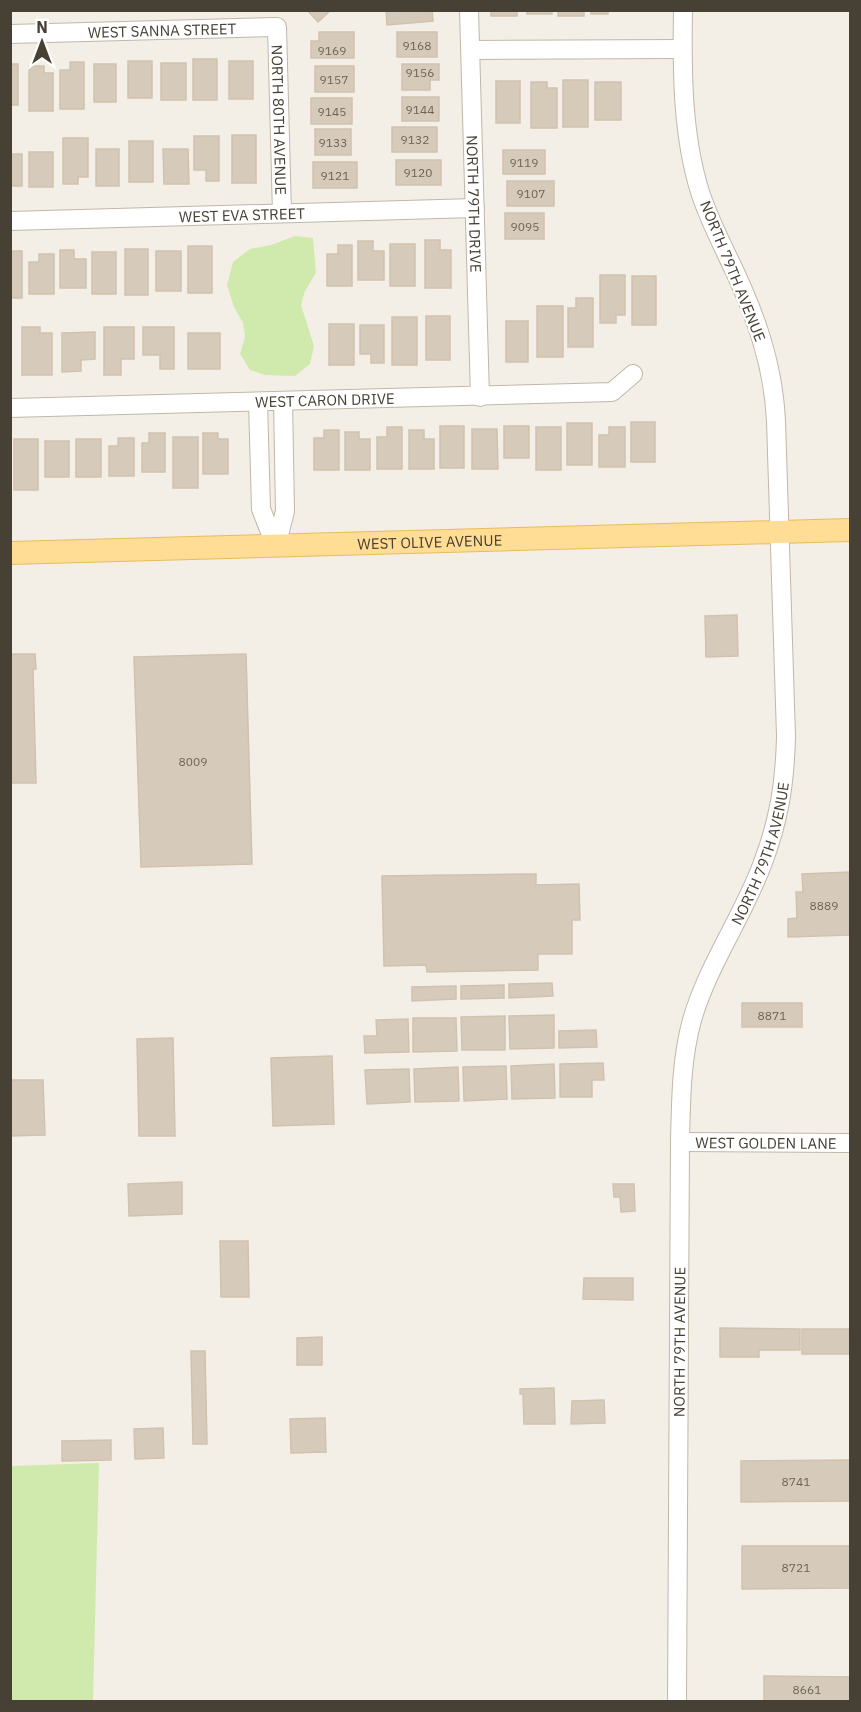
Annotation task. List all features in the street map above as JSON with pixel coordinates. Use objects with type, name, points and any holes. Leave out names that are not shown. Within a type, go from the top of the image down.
[{"type":"main road","name":"WEST OLIVE AVENUE","points":[[10,553],[850,530]]},
{"type":"street","name":"NORTH 79TH DRIVE","points":[[469,10],[480,397]]},
{"type":"street","name":"NORTH 79TH AVENUE","points":[[677,1701],[681,1087],[692,1020],[706,982],[762,867],[779,808],[785,776],[786,736],[773,387],[759,329],[700,192],[687,128],[682,49],[683,10]]},
{"type":"street","name":"WEST SANNA STREET","points":[[10,34],[277,27]]},
{"type":"street","name":"NORTH 80TH AVENUE","points":[[277,27],[282,213]]},
{"type":"street","points":[[471,50],[682,49]]},
{"type":"street","name":"WEST EVA STREET","points":[[10,221],[476,208]]},
{"type":"street","name":"WEST CARON DRIVE","points":[[10,408],[612,392],[633,374]]},
{"type":"street","points":[[276,547],[285,511],[283,401]]},
{"type":"street","points":[[258,402],[261,509],[276,547]]},
{"type":"street","name":"WEST GOLDEN LANE","points":[[680,1142],[850,1143]]},
{"type":"green space","points":[[295,236],[313,238],[316,273],[305,291],[301,305],[314,346],[310,364],[295,376],[265,375],[250,370],[240,354],[245,337],[243,323],[234,307],[227,285],[233,262],[250,249],[271,245]]},
{"type":"green space","points":[[99,1463],[93,1701],[11,1701],[11,1466]]},
{"type":"building","points":[[307,10],[331,10],[318,22]]},
{"type":"building","points":[[386,10],[432,10],[433,21],[387,25]]},
{"type":"building","points":[[491,10],[517,10],[517,16],[491,16]]},
{"type":"building","points":[[527,10],[552,10],[552,14],[527,14]]},
{"type":"building","points":[[558,10],[584,10],[584,16],[558,16]]},
{"type":"building","points":[[591,10],[608,10],[608,14],[591,14]]},
{"type":"building","points":[[319,32],[354,32],[354,58],[311,58],[311,41],[319,41]]},
{"type":"building","points":[[397,32],[437,32],[437,57],[397,57]]},
{"type":"building","points":[[193,59],[217,59],[217,100],[193,100]]},
{"type":"building","points":[[128,61],[152,61],[152,98],[128,98]]},
{"type":"building","points":[[229,61],[253,61],[253,99],[229,99]]},
{"type":"building","points":[[70,62],[84,62],[84,109],[60,109],[60,70],[70,70]]},
{"type":"building","points":[[161,63],[186,63],[186,100],[161,100]]},
{"type":"building","points":[[10,64],[18,64],[18,105],[10,105]]},
{"type":"building","points":[[94,64],[116,64],[116,102],[94,102]]},
{"type":"building","points":[[402,64],[439,64],[439,80],[430,80],[430,90],[402,90]]},
{"type":"building","points":[[29,66],[44,66],[44,73],[53,73],[53,111],[29,111]]},
{"type":"building","points":[[315,66],[354,66],[354,92],[315,92]]},
{"type":"building","points":[[563,80],[588,80],[588,127],[563,127]]},
{"type":"building","points":[[496,81],[520,81],[520,123],[496,123]]},
{"type":"building","points":[[531,82],[547,82],[547,88],[557,88],[557,128],[531,128]]},
{"type":"building","points":[[595,82],[621,82],[621,120],[595,120]]},
{"type":"building","points":[[402,97],[439,97],[439,121],[402,121]]},
{"type":"building","points":[[311,98],[352,98],[352,124],[311,124]]},
{"type":"building","points":[[392,127],[437,127],[437,152],[392,152]]},
{"type":"building","points":[[315,129],[351,129],[351,155],[315,155]]},
{"type":"building","points":[[232,135],[256,135],[256,183],[232,183]]},
{"type":"building","points":[[194,136],[219,136],[219,181],[206,181],[206,170],[194,170]]},
{"type":"building","points":[[63,138],[88,138],[88,177],[78,177],[78,184],[63,184]]},
{"type":"building","points":[[129,141],[153,141],[153,182],[129,182]]},
{"type":"building","points":[[96,149],[119,149],[119,186],[96,186]]},
{"type":"building","points":[[163,149],[188,149],[189,184],[164,184]]},
{"type":"building","points":[[503,150],[545,150],[545,174],[503,174]]},
{"type":"building","points":[[29,152],[53,152],[53,187],[29,187]]},
{"type":"building","points":[[10,154],[22,154],[22,186],[10,186]]},
{"type":"building","points":[[396,160],[441,160],[441,185],[396,185]]},
{"type":"building","points":[[313,162],[357,162],[357,188],[313,188]]},
{"type":"building","points":[[507,181],[554,181],[554,206],[507,206]]},
{"type":"building","points":[[505,213],[544,213],[544,239],[505,239]]},
{"type":"building","points":[[425,240],[440,240],[440,250],[451,250],[451,288],[425,288]]},
{"type":"building","points":[[358,241],[373,241],[373,251],[384,251],[384,280],[358,280]]},
{"type":"building","points":[[390,244],[415,244],[415,286],[390,286]]},
{"type":"building","points":[[338,245],[352,245],[352,286],[327,286],[327,254],[338,254]]},
{"type":"building","points":[[188,246],[212,246],[212,293],[188,293]]},
{"type":"building","points":[[125,249],[148,249],[148,295],[125,295]]},
{"type":"building","points":[[60,250],[74,250],[74,259],[86,259],[86,288],[60,288]]},
{"type":"building","points":[[10,251],[22,251],[22,298],[10,298]]},
{"type":"building","points":[[156,251],[181,251],[181,291],[156,291]]},
{"type":"building","points":[[92,252],[116,252],[116,294],[92,294]]},
{"type":"building","points":[[39,254],[54,254],[54,294],[29,294],[29,262],[39,262]]},
{"type":"building","points":[[600,275],[625,275],[625,315],[616,315],[616,323],[600,323]]},
{"type":"building","points":[[632,276],[656,276],[656,325],[632,325]]},
{"type":"building","points":[[576,298],[593,298],[593,347],[568,347],[568,308],[576,308]]},
{"type":"building","points":[[537,306],[563,306],[563,357],[537,357]]},
{"type":"building","points":[[426,316],[450,316],[450,360],[426,360]]},
{"type":"building","points":[[392,317],[417,317],[417,365],[392,365]]},
{"type":"building","points":[[506,321],[528,321],[528,362],[506,362]]},
{"type":"building","points":[[329,324],[354,324],[354,365],[329,365]]},
{"type":"building","points":[[360,325],[384,325],[384,363],[371,363],[371,354],[360,354]]},
{"type":"building","points":[[22,327],[40,327],[40,333],[52,333],[52,375],[22,375]]},
{"type":"building","points":[[104,327],[134,327],[134,359],[121,359],[121,375],[104,375]]},
{"type":"building","points":[[143,327],[174,327],[174,369],[160,369],[160,355],[143,355]]},
{"type":"building","points":[[95,332],[95,359],[81,360],[81,371],[62,372],[62,333]]},
{"type":"building","points":[[188,333],[220,333],[220,369],[188,369]]},
{"type":"building","points":[[631,422],[655,422],[655,462],[631,462]]},
{"type":"building","points":[[567,423],[592,423],[592,465],[567,465]]},
{"type":"building","points":[[440,426],[464,426],[464,468],[440,468]]},
{"type":"building","points":[[504,426],[529,426],[529,458],[504,458]]},
{"type":"building","points":[[387,427],[402,427],[402,469],[377,469],[377,437],[387,437]]},
{"type":"building","points":[[536,427],[561,427],[561,470],[536,470]]},
{"type":"building","points":[[609,427],[625,427],[625,467],[599,467],[599,435],[609,435]]},
{"type":"building","points":[[472,429],[497,429],[498,469],[472,469]]},
{"type":"building","points":[[324,430],[339,430],[339,470],[314,470],[314,438],[324,438]]},
{"type":"building","points":[[409,430],[424,430],[424,439],[434,439],[434,469],[409,469]]},
{"type":"building","points":[[345,432],[359,432],[359,439],[370,439],[370,470],[345,470]]},
{"type":"building","points":[[149,433],[165,433],[165,472],[142,472],[142,443],[149,443]]},
{"type":"building","points":[[203,433],[218,433],[218,439],[228,439],[228,474],[203,474]]},
{"type":"building","points":[[173,437],[198,437],[198,488],[173,488]]},
{"type":"building","points":[[118,438],[134,438],[134,476],[109,476],[109,446],[118,446]]},
{"type":"building","points":[[14,439],[38,439],[38,490],[14,490]]},
{"type":"building","points":[[76,439],[101,439],[101,477],[76,477]]},
{"type":"building","points":[[45,441],[69,441],[69,477],[45,477]]},
{"type":"building","points":[[737,615],[738,656],[706,657],[705,616]]},
{"type":"building","points":[[10,654],[35,654],[36,669],[33,669],[36,783],[10,783]]},
{"type":"building","points":[[246,654],[252,864],[141,867],[134,657]]},
{"type":"building","points":[[850,872],[850,935],[788,937],[788,919],[797,918],[796,892],[803,892],[802,874]]},
{"type":"building","points":[[536,874],[536,885],[579,884],[580,920],[572,920],[572,954],[538,954],[538,970],[427,972],[426,965],[384,966],[382,876]]},
{"type":"building","points":[[552,983],[553,996],[509,998],[509,984]]},
{"type":"building","points":[[504,985],[504,998],[461,999],[461,986]]},
{"type":"building","points":[[456,986],[456,999],[412,1001],[412,987]]},
{"type":"building","points":[[742,1003],[802,1003],[802,1027],[742,1027]]},
{"type":"building","points":[[554,1015],[554,1048],[510,1049],[509,1016]]},
{"type":"building","points":[[505,1016],[505,1050],[462,1050],[461,1017]]},
{"type":"building","points":[[413,1018],[456,1018],[457,1051],[413,1052]]},
{"type":"building","points":[[408,1019],[409,1052],[365,1053],[364,1036],[377,1036],[376,1020]]},
{"type":"building","points":[[596,1030],[597,1047],[559,1048],[559,1031]]},
{"type":"building","points":[[173,1038],[175,1136],[139,1136],[137,1039]]},
{"type":"building","points":[[332,1056],[334,1124],[273,1126],[271,1058]]},
{"type":"building","points":[[603,1063],[604,1080],[592,1080],[592,1097],[560,1097],[560,1064]]},
{"type":"building","points":[[554,1064],[555,1098],[512,1099],[511,1066]]},
{"type":"building","points":[[506,1066],[507,1099],[464,1101],[463,1067]]},
{"type":"building","points":[[458,1067],[459,1101],[415,1102],[414,1069]]},
{"type":"building","points":[[409,1069],[410,1102],[367,1104],[365,1070]]},
{"type":"building","points":[[10,1080],[43,1080],[45,1135],[10,1136]]},
{"type":"building","points":[[182,1182],[182,1214],[129,1216],[128,1184]]},
{"type":"building","points":[[613,1184],[634,1184],[635,1211],[621,1212],[620,1197],[614,1197]]},
{"type":"building","points":[[220,1241],[248,1241],[249,1297],[221,1297]]},
{"type":"building","points":[[584,1278],[633,1278],[633,1300],[583,1299]]},
{"type":"building","points":[[720,1328],[800,1329],[800,1350],[759,1350],[759,1357],[720,1357]]},
{"type":"building","points":[[802,1329],[850,1329],[850,1354],[802,1354]]},
{"type":"building","points":[[322,1337],[322,1365],[297,1365],[297,1338]]},
{"type":"building","points":[[191,1351],[205,1351],[207,1444],[193,1444]]},
{"type":"building","points":[[554,1388],[555,1424],[524,1424],[523,1394],[520,1394],[520,1389]]},
{"type":"building","points":[[604,1400],[605,1423],[571,1424],[572,1401]]},
{"type":"building","points":[[325,1418],[326,1452],[291,1453],[290,1419]]},
{"type":"building","points":[[163,1428],[164,1458],[135,1459],[134,1429]]},
{"type":"building","points":[[111,1440],[111,1460],[62,1461],[62,1441]]},
{"type":"building","points":[[850,1460],[850,1501],[741,1502],[741,1461]]},
{"type":"building","points":[[742,1546],[850,1546],[850,1588],[742,1589]]},
{"type":"building","points":[[764,1676],[850,1677],[850,1702],[764,1702]]}]
